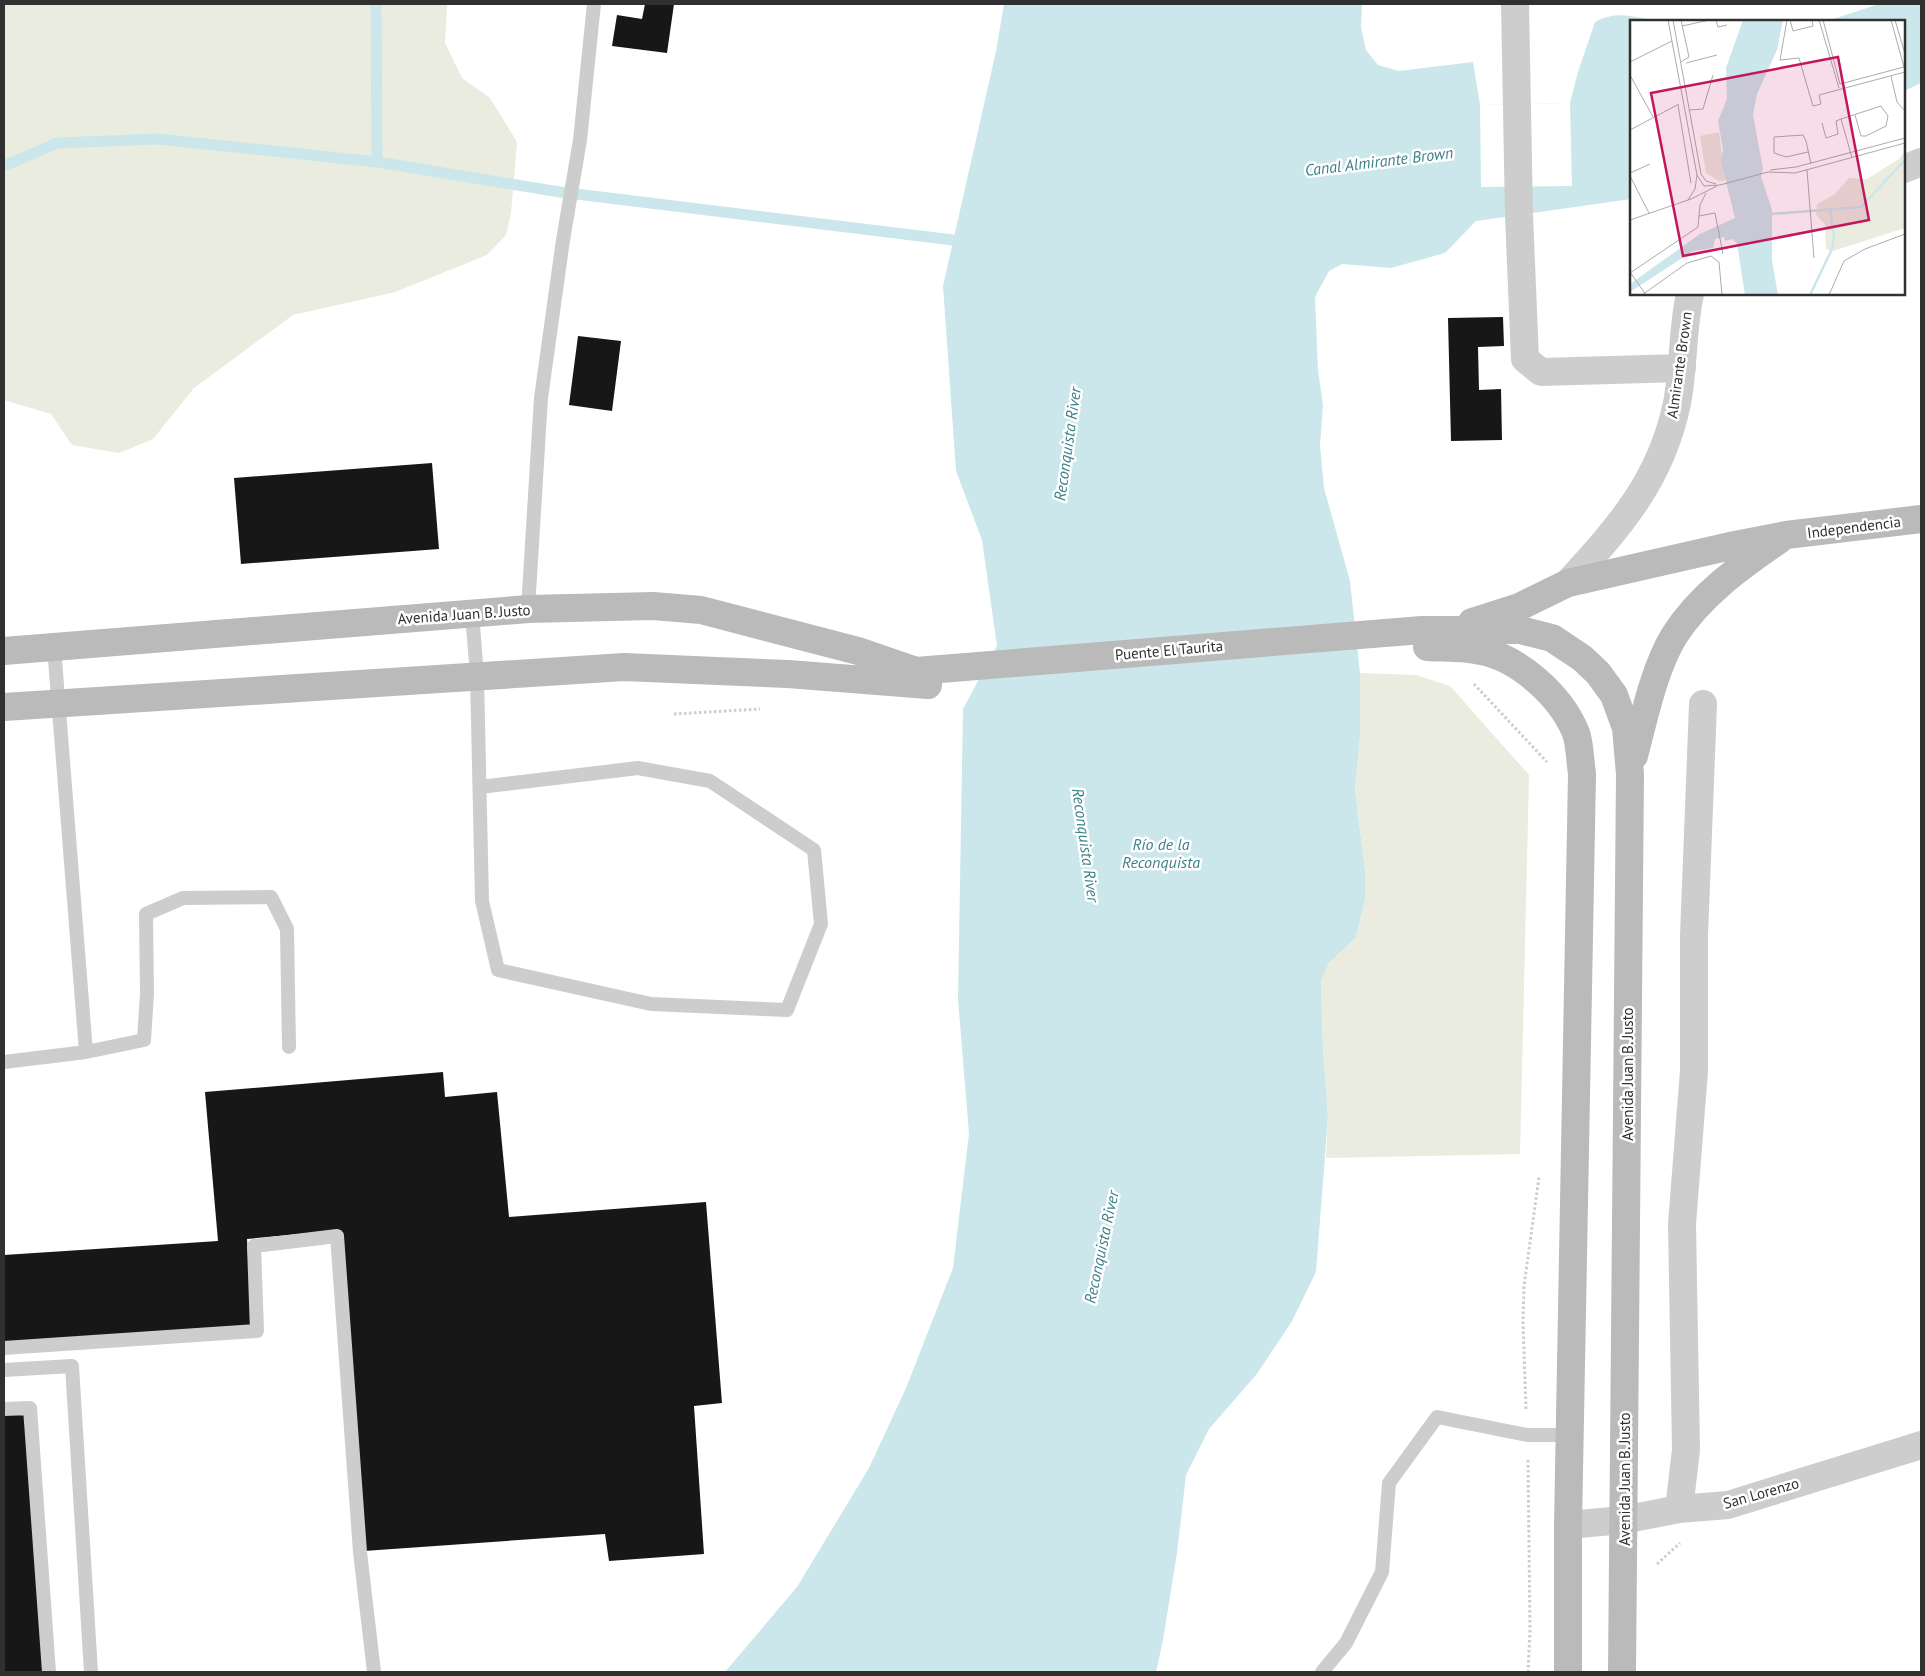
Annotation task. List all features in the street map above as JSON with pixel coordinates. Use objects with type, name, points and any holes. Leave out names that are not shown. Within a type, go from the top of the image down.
[{"type":"main road","name":"Independencia","points":[[1431,635],[1519,607],[1568,583],[1786,535],[1921,518]]},
{"type":"main road","points":[[1630,774],[1657,674],[1674,636],[1702,600],[1740,567],[1786,535]]},
{"type":"main road","name":"Avenida Juan B. Justo","points":[[4,651],[528,609],[652,606],[701,610],[858,651],[918,678]]},
{"type":"main road","name":"Avenida Juan B. Justo","points":[[1431,635],[1520,630],[1552,638],[1582,658],[1598,673],[1614,695],[1626,728],[1630,774],[1622,1672]]},
{"type":"main road","points":[[1431,635],[1508,659],[1528,673],[1551,695],[1566,715],[1576,734],[1579,751],[1581,784],[1568,1525],[1568,1672]]},
{"type":"main road","name":"Puente El Taurita","points":[[918,678],[1431,635]]},
{"type":"main road","points":[[4,708],[624,667],[918,678]]},
{"type":"street","points":[[1515,4],[1519,215],[1525,359],[1541,372],[1682,368]]},
{"type":"street","points":[[1905,169],[1921,162]]},
{"type":"street","name":"Almirante Brown","points":[[1568,583],[1626,516],[1647,485],[1666,444],[1676,404],[1682,368],[1690,295]]},
{"type":"street","points":[[1679,1509],[1686,1450],[1682,1224],[1694,1071],[1694,917],[1703,704]]},
{"type":"street","name":"San Lorenzo","points":[[1568,1525],[1623,1520],[1679,1509],[1728,1505],[1921,1445]]},
{"type":"lane","points":[[528,609],[541,398],[580,140],[594,4]]},
{"type":"lane","points":[[472,613],[477,676],[482,901],[498,970],[651,1004],[787,1010],[821,924],[814,850],[710,781],[638,768],[480,787]]},
{"type":"lane","points":[[54,647],[86,1052]]},
{"type":"lane","points":[[4,1062],[86,1052],[144,1040],[147,994],[146,914],[182,898],[271,897],[287,929],[289,1047]]},
{"type":"lane","points":[[4,1348],[257,1332],[254,1246],[338,1236],[360,1552],[374,1672]]},
{"type":"lane","points":[[4,1370],[72,1366],[91,1672]]},
{"type":"lane","points":[[4,1410],[30,1408],[48,1672]]},
{"type":"lane","points":[[1322,1672],[1346,1643],[1382,1572],[1388,1483],[1437,1417],[1527,1435],[1570,1435]]},
{"type":"path","points":[[1471,681],[1549,764]]},
{"type":"path","points":[[1528,1672],[1530,1631],[1523,1322],[1524,1286],[1539,1174]]},
{"type":"shaded area","points":[[4,4],[447,4],[445,43],[462,78],[490,98],[517,142],[511,213],[506,235],[487,255],[395,292],[293,315],[194,388],[153,439],[119,453],[72,445],[51,414],[4,400]]},
{"type":"shaded area","points":[[1360,673],[1416,675],[1450,686],[1529,775],[1520,1154],[1326,1158],[1328,1117],[1321,981],[1329,963],[1356,937],[1365,900],[1365,871],[1355,790],[1360,737]]},
{"type":"water","name":"Río de la Reconquista","points":[[1004,4],[1362,4],[1361,27],[1366,50],[1378,65],[1399,71],[1473,62],[1480,105],[1570,103],[1595,22],[1618,15],[1651,20],[1630,20],[1630,199],[1476,221],[1445,253],[1391,268],[1342,264],[1329,271],[1315,297],[1318,370],[1323,405],[1320,445],[1324,488],[1350,581],[1360,673],[1360,737],[1355,790],[1365,871],[1365,900],[1356,937],[1329,963],[1321,981],[1328,1117],[1316,1272],[1291,1323],[1256,1375],[1209,1429],[1186,1475],[1177,1553],[1156,1672],[725,1672],[797,1587],[869,1468],[906,1388],[953,1268],[969,1134],[958,999],[963,709],[997,646],[982,540],[956,471],[943,286],[996,51]]},
{"type":"water","points":[[1879,4],[1921,4],[1921,83],[1905,91],[1905,20],[1830,20]]},
{"type":"pier","points":[[1570,103],[1572,186],[1481,187],[1480,105]]},
{"type":"building","points":[[645,4],[674,4],[667,53],[612,46],[617,15],[642,19]]},
{"type":"building","points":[[1503,317],[1504,346],[1478,347],[1479,390],[1501,389],[1502,440],[1451,441],[1448,318]]},
{"type":"building","points":[[578,336],[621,341],[612,411],[569,405]]},
{"type":"building","points":[[432,463],[439,549],[241,564],[234,478]]},
{"type":"building","points":[[443,1072],[445,1097],[497,1092],[509,1217],[706,1202],[722,1403],[694,1406],[704,1554],[609,1561],[605,1534],[364,1551],[341,1230],[247,1239],[252,1326],[4,1342],[4,1255],[218,1241],[205,1092]]},
{"type":"building","points":[[26,1411],[44,1672],[4,1672],[4,1412]]},
{"type":"waterway","points":[[376,4],[377,162]]},
{"type":"waterway","points":[[4,166],[57,143],[158,139],[377,162],[560,192],[953,240],[967,245]]},
{"type":"water label","name":"Canal Almirante Brown","points":[[1379,161]]},
{"type":"water label","name":"Reconquista River","points":[[1067,444]]},
{"type":"water label","name":"Reconquista River","points":[[1086,845]]},
{"type":"water label","name":"Reconquista River","points":[[1101,1247]]}]
